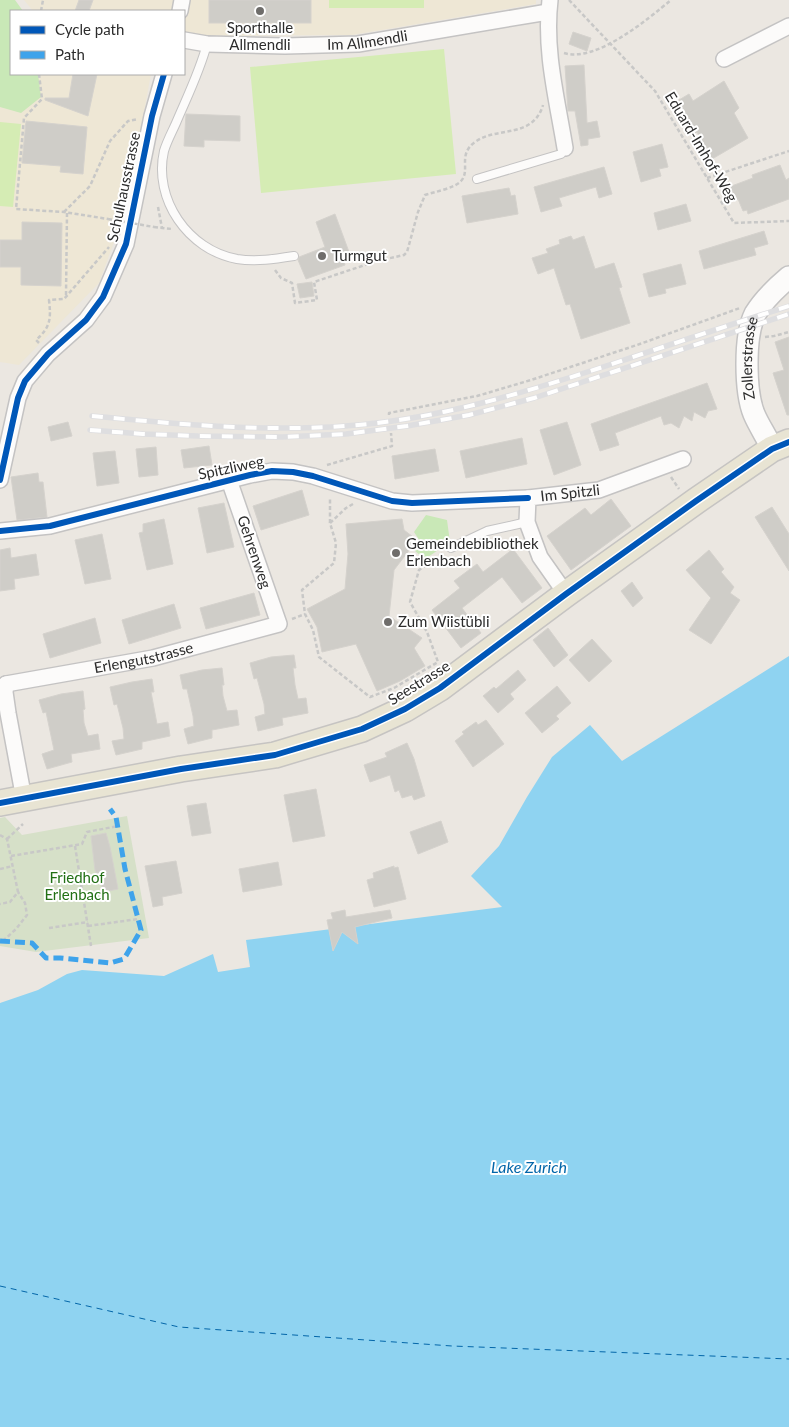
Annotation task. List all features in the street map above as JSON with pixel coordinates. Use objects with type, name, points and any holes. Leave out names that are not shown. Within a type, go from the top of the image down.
[{"type":"main road","name":"Seestrasse","points":[[0,803],[171,771],[275,755],[362,729],[405,709],[440,688],[691,504],[781,445]]},
{"type":"street","name":"Im Allmendli","points":[[185,40],[206,44],[285,46],[358,44],[549,6],[549,44],[565,148]]},
{"type":"street","points":[[724,59],[789,26]]},
{"type":"street","name":"Schulhausstrasse","points":[[0,480],[18,398],[25,381],[48,354],[86,320],[103,297],[125,246],[152,116],[164,75]]},
{"type":"street","name":"Zollerstrasse","points":[[781,445],[754,412],[747,379],[747,349],[755,315],[770,293],[789,277]]},
{"type":"street","name":"Im Spitzli","points":[[566,594],[540,557],[527,522],[528,498],[599,490],[683,459]]},
{"type":"street","name":"Spitzliweg","points":[[0,531],[50,526],[229,480],[272,471],[293,472],[313,476],[392,501],[412,503],[528,498]]},
{"type":"street","name":"Gehrenweg","points":[[229,480],[279,624]]},
{"type":"street","name":"Erlengutstrasse","points":[[3,681],[153,658],[279,624]]},
{"type":"street","points":[[3,681],[5,692],[4,714],[24,799]]},
{"type":"lane","points":[[206,44],[203,62],[165,148],[161,168],[167,202],[187,231],[204,245],[219,253],[236,259],[269,260],[294,256]]},
{"type":"lane","points":[[477,180],[561,154],[565,148]]},
{"type":"lane","points":[[451,548],[487,531],[527,522]]},
{"type":"path","points":[[549,44],[559,51],[568,54],[590,52],[636,28],[671,0]]},
{"type":"path","points":[[39,75],[42,99],[24,118],[16,209],[65,212],[154,226]]},
{"type":"path","points":[[269,260],[281,278],[292,283],[296,303],[317,300],[314,282],[404,254],[407,252],[418,212],[425,195],[455,185],[461,181],[465,174],[467,150],[475,142],[485,137],[524,128],[534,121],[541,112],[544,101]]},
{"type":"path","points":[[66,296],[65,212],[90,186],[110,141],[128,121],[152,116]]},
{"type":"path","points":[[707,178],[789,151]]},
{"type":"path","points":[[48,354],[36,340],[44,333],[51,316],[49,300],[64,299],[112,243],[125,246]]},
{"type":"path","points":[[389,415],[389,413],[478,396],[637,345],[737,308],[761,306]]},
{"type":"path","points":[[749,338],[774,336],[789,332]]},
{"type":"path","points":[[313,476],[325,465],[392,446],[391,433]]},
{"type":"path","points":[[662,466],[691,504]]},
{"type":"path","points":[[330,481],[330,523],[336,544],[334,563],[302,590],[305,614],[314,630],[320,657],[370,697],[394,688],[438,662],[427,632],[410,602],[419,570],[451,548]]},
{"type":"path","points":[[330,523],[346,508],[370,495]]},
{"type":"path","points":[[7,839],[24,824]]},
{"type":"path","points":[[11,856],[82,844],[87,832],[118,826]]},
{"type":"path","points":[[0,835],[7,839],[18,892],[26,903],[27,915],[16,930],[3,941]]},
{"type":"path","points":[[75,845],[91,946]]},
{"type":"path","points":[[0,869],[13,866]]},
{"type":"path","points":[[0,904],[10,902],[18,892]]},
{"type":"path","points":[[49,928],[138,919]]},
{"type":"shaded area","points":[[24,0],[536,0],[536,4],[352,35],[185,36],[185,10],[32,10]]},
{"type":"shaded area","points":[[31,75],[151,75],[125,212],[99,283],[19,365],[0,362],[0,102]]},
{"type":"green space","points":[[0,0],[15,0],[22,10],[10,10],[10,75],[38,75],[41,97],[21,113],[0,107]]},
{"type":"green space","points":[[329,0],[424,0],[424,8],[329,8]]},
{"type":"green space","points":[[444,49],[456,174],[261,193],[250,67]]},
{"type":"green space","points":[[0,122],[21,124],[13,207],[0,206]]},
{"type":"green space","points":[[426,515],[447,520],[450,542],[425,559],[415,551],[420,541],[414,532]]},
{"type":"green space","name":"Friedhof Erlenbach","points":[[127,816],[149,938],[36,952],[0,946],[0,818],[5,817],[22,835]]},
{"type":"water","name":"Lake Zurich","points":[[789,656],[789,1427],[0,1427],[0,1003],[38,990],[67,974],[82,970],[164,976],[213,954],[218,972],[250,967],[246,940],[502,907],[471,876],[499,846],[552,757],[590,725],[622,761]]},
{"type":"building","points":[[79,0],[93,0],[89,10],[75,10]]},
{"type":"building","name":"Sporthalle Allmendli","points":[[209,0],[311,0],[311,23],[209,23]]},
{"type":"building","points":[[573,32],[591,38],[587,51],[569,44]]},
{"type":"building","points":[[584,65],[587,123],[597,121],[600,137],[588,139],[588,145],[581,146],[575,111],[568,111],[565,66]]},
{"type":"building","points":[[73,75],[97,75],[88,116],[45,100],[45,98],[69,98]]},
{"type":"building","points":[[724,81],[739,108],[734,113],[748,138],[712,159],[697,132],[694,134],[674,103],[689,94],[693,101]]},
{"type":"building","points":[[186,114],[240,116],[240,141],[204,140],[204,147],[184,146]]},
{"type":"building","points":[[26,121],[87,127],[83,174],[60,172],[61,166],[22,163]]},
{"type":"building","points":[[662,144],[668,167],[659,169],[661,176],[641,182],[633,152]]},
{"type":"building","points":[[780,165],[786,180],[789,178],[789,199],[748,214],[747,210],[743,211],[738,199],[734,201],[729,187],[753,178],[752,175]]},
{"type":"building","points":[[604,167],[612,194],[599,198],[596,187],[559,198],[562,206],[541,212],[534,187]]},
{"type":"building","points":[[509,188],[511,196],[515,195],[518,214],[467,223],[462,196]]},
{"type":"building","points":[[686,204],[691,221],[658,230],[654,213]]},
{"type":"building","name":"Turmgut","points":[[335,214],[349,252],[342,255],[345,265],[306,279],[298,260],[299,257],[325,247],[316,222]]},
{"type":"building","points":[[22,222],[62,223],[61,286],[21,285],[21,267],[0,267],[0,240],[22,240]]},
{"type":"building","points":[[764,231],[768,244],[754,248],[756,255],[704,269],[699,251]]},
{"type":"building","points":[[571,236],[573,240],[584,236],[595,269],[614,263],[622,287],[619,288],[630,323],[581,339],[570,304],[566,305],[554,268],[538,274],[532,258],[548,253],[546,249],[560,244],[559,240]]},
{"type":"building","points":[[681,264],[686,284],[665,289],[666,293],[649,297],[643,274]]},
{"type":"building","points":[[312,282],[314,296],[300,298],[297,284]]},
{"type":"building","points":[[789,337],[789,415],[787,415],[773,373],[784,370],[775,342]]},
{"type":"building","points":[[707,383],[717,409],[708,411],[705,418],[694,412],[692,421],[684,416],[679,428],[671,423],[664,425],[661,416],[615,433],[619,445],[600,451],[591,424]]},
{"type":"building","points":[[68,422],[72,436],[51,441],[48,427]]},
{"type":"building","points":[[567,422],[581,465],[554,475],[540,430]]},
{"type":"building","points":[[522,438],[527,464],[466,478],[460,451]]},
{"type":"building","points":[[209,446],[212,465],[184,468],[181,450]]},
{"type":"building","points":[[156,447],[158,475],[139,477],[136,449]]},
{"type":"building","points":[[435,449],[439,471],[395,479],[392,456]]},
{"type":"building","points":[[115,451],[119,483],[97,486],[93,453]]},
{"type":"building","points":[[38,473],[39,482],[43,482],[47,517],[17,520],[11,477]]},
{"type":"building","points":[[302,490],[309,515],[261,530],[253,506]]},
{"type":"building","points":[[611,499],[631,526],[571,570],[547,536],[585,508],[591,515]]},
{"type":"building","points":[[224,503],[234,547],[207,553],[198,508]]},
{"type":"building","points":[[772,507],[789,534],[789,571],[755,517]]},
{"type":"building","points":[[164,519],[173,564],[147,570],[139,533],[143,532],[143,524]]},
{"type":"building","points":[[402,519],[404,530],[417,540],[394,570],[389,616],[422,638],[414,648],[425,666],[400,681],[377,691],[356,644],[322,652],[317,627],[307,609],[345,589],[348,554],[346,524]]},
{"type":"building","points":[[102,534],[111,579],[85,584],[75,540]]},
{"type":"building","points":[[10,548],[11,558],[36,554],[39,575],[14,579],[15,589],[0,591],[0,550]]},
{"type":"building","points":[[513,549],[542,588],[522,603],[502,577],[462,608],[481,633],[461,648],[432,610],[460,588],[454,581],[477,564],[483,572]]},
{"type":"building","points":[[709,550],[724,569],[721,572],[734,587],[730,593],[740,600],[711,644],[689,630],[711,598],[686,570]]},
{"type":"building","points":[[632,582],[643,598],[633,607],[621,591]]},
{"type":"building","points":[[254,593],[260,615],[206,629],[200,608]]},
{"type":"building","points":[[174,604],[181,628],[129,644],[122,620]]},
{"type":"building","points":[[95,618],[101,643],[50,658],[43,634]]},
{"type":"building","points":[[548,628],[568,655],[554,667],[533,640]]},
{"type":"building","points":[[592,639],[612,661],[589,682],[569,660]]},
{"type":"building","points":[[294,655],[296,668],[293,668],[298,699],[306,698],[308,713],[282,718],[283,725],[258,731],[255,717],[265,714],[264,704],[257,678],[254,679],[250,663],[271,657]]},
{"type":"building","points":[[222,668],[223,696],[227,711],[237,710],[239,725],[212,730],[212,738],[188,744],[184,729],[194,726],[193,716],[187,689],[183,689],[180,675]]},
{"type":"building","points":[[518,670],[526,680],[510,694],[514,699],[498,713],[483,696],[494,687],[496,689]]},
{"type":"building","points":[[152,679],[154,692],[151,692],[157,724],[168,722],[170,736],[142,742],[142,749],[116,755],[112,741],[124,739],[117,704],[114,705],[110,687]]},
{"type":"building","points":[[557,686],[571,703],[556,716],[559,719],[542,733],[525,713]]},
{"type":"building","points":[[83,691],[84,723],[88,736],[98,734],[100,749],[71,754],[72,762],[47,769],[42,754],[54,750],[46,712],[43,713],[39,700]]},
{"type":"building","points":[[486,720],[504,744],[473,767],[455,741],[464,734],[462,732],[476,722],[478,725]]},
{"type":"building","points":[[407,743],[425,796],[414,800],[412,795],[402,798],[399,790],[395,792],[390,775],[370,782],[364,765],[387,757],[385,753]]},
{"type":"building","points":[[316,789],[325,836],[293,842],[284,795]]},
{"type":"building","points":[[206,803],[211,833],[192,836],[187,806]]},
{"type":"building","points":[[441,821],[448,842],[418,854],[410,832]]},
{"type":"building","points":[[106,833],[118,889],[104,892],[95,870],[91,836]]},
{"type":"building","points":[[176,861],[182,893],[162,897],[163,905],[153,907],[145,866]]},
{"type":"building","points":[[278,862],[282,885],[243,892],[239,869]]},
{"type":"building","points":[[394,866],[394,868],[398,867],[406,899],[374,907],[367,880],[374,878],[373,873]]},
{"type":"building","points":[[345,910],[346,917],[390,910],[392,918],[355,927],[358,944],[342,932],[333,951],[327,920],[333,919],[331,913]]},
{"type":"ferry route","points":[[0,1286],[179,1327],[452,1346],[789,1359]]},
{"type":"railway","points":[[92,416],[250,428],[314,428],[379,423],[413,418],[479,404],[544,386],[789,306]]},
{"type":"railway","points":[[90,430],[143,434],[282,437],[346,434],[407,426],[469,415],[534,398],[789,314]]},
{"type":"marked path","points":[[0,941],[32,943],[46,958],[110,963],[124,959],[141,930],[125,869],[116,817],[110,809]]},
{"type":"cycle path","points":[[0,480],[18,398],[25,381],[48,354],[86,320],[103,297],[126,244],[152,116],[164,75]]},
{"type":"cycle path","points":[[0,803],[181,769],[275,755],[362,729],[405,709],[440,688],[566,594],[696,501],[772,449],[789,442]]},
{"type":"cycle path","points":[[0,531],[50,526],[272,471],[293,472],[313,476],[392,501],[412,503],[528,498]]},
{"type":"place","name":"Sporthalle Allmendli","points":[[260,11]]},
{"type":"place","name":"Turmgut","points":[[322,256]]},
{"type":"place","name":"Gemeindebibliothek Erlenbach","points":[[396,553]]},
{"type":"place","name":"Zum Wiistübli","points":[[388,622]]}]
